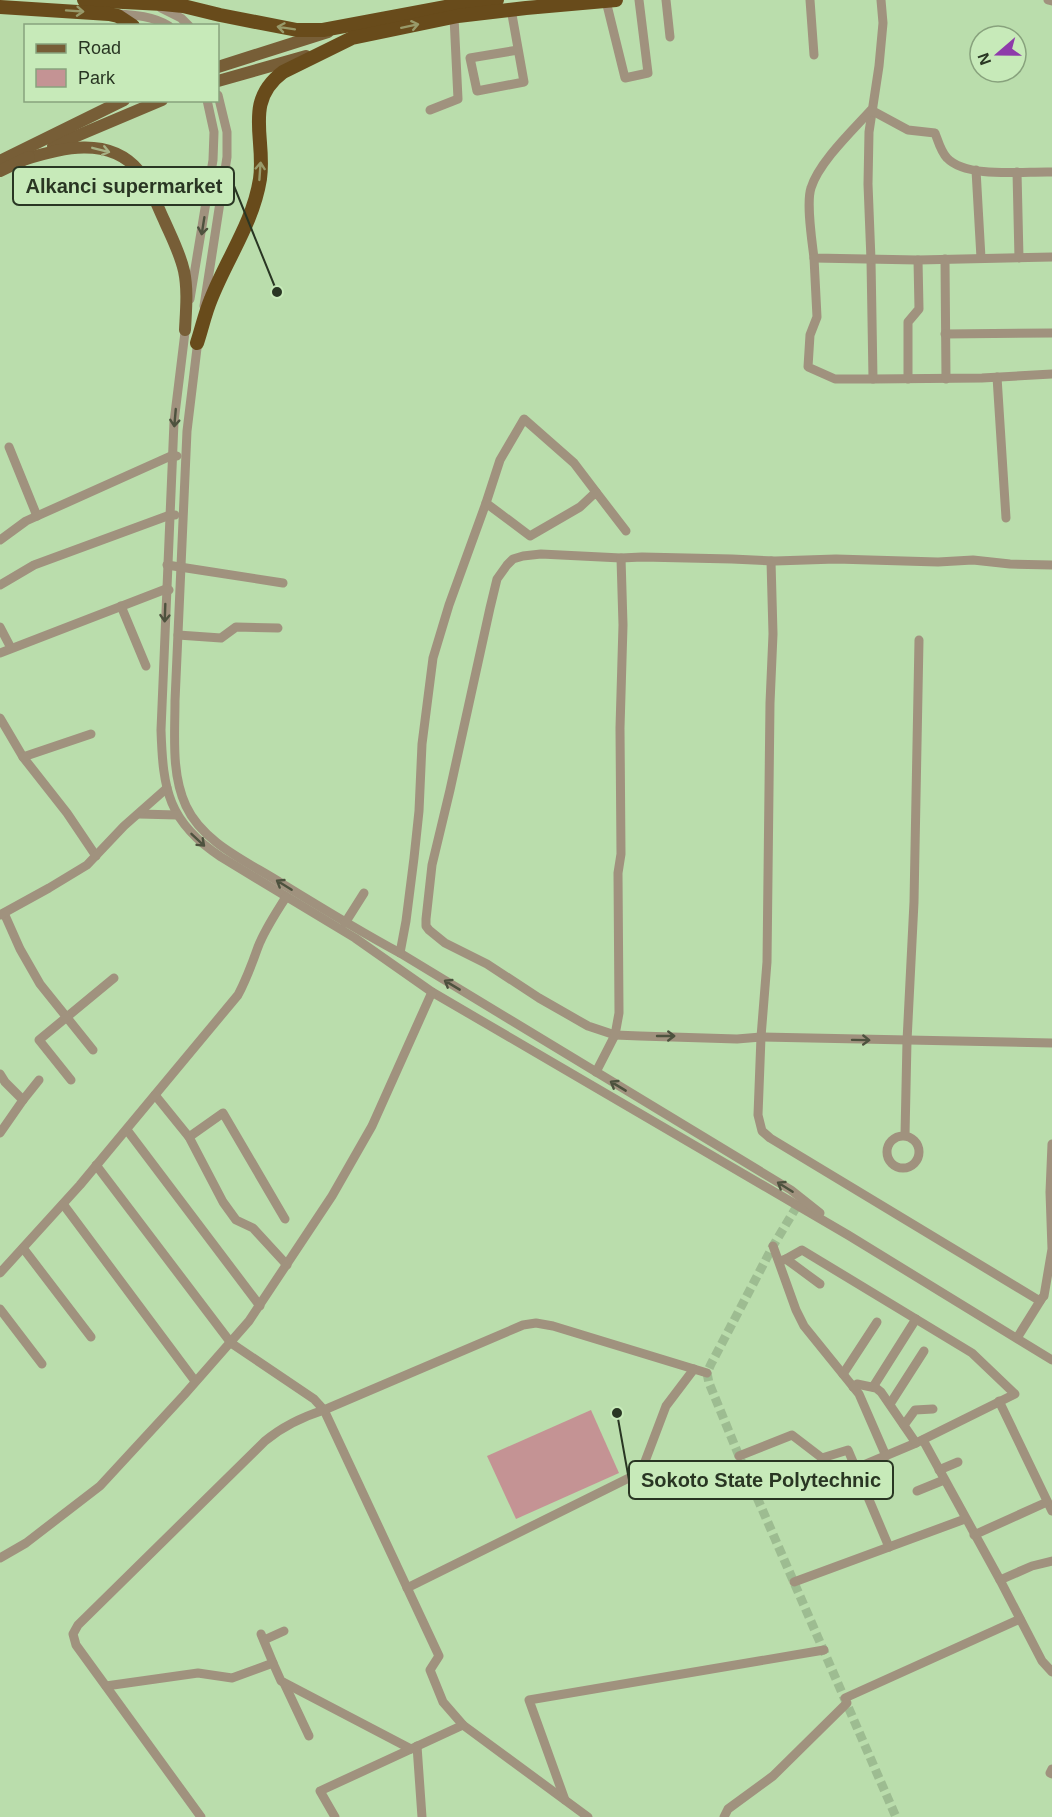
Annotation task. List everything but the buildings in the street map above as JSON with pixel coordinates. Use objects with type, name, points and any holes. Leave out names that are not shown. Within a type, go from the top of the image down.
[{"type":"highway","points":[[84,0],[183,6],[297,30],[348,33],[511,9],[616,0]]},
{"type":"highway","points":[[197,343],[211,300],[250,219],[257,197],[261,176],[259,111],[265,90],[272,80],[348,33],[456,5],[497,0]]},
{"type":"highway","points":[[0,7],[109,14],[118,16],[130,24]]},
{"type":"main road","points":[[219,67],[348,33]]},
{"type":"main road","points":[[219,81],[298,59],[348,33]]},
{"type":"main road","points":[[0,161],[120,102]]},
{"type":"main road","points":[[0,171],[157,102]]},
{"type":"main road","points":[[23,160],[50,151],[84,147],[116,154],[138,171],[148,186],[182,263],[187,298],[185,330]]},
{"type":"street","points":[[606,1],[625,78],[648,73],[639,0]]},
{"type":"street","points":[[666,0],[670,37]]},
{"type":"street","points":[[810,0],[814,55]]},
{"type":"street","points":[[873,379],[872,260],[868,184],[869,132],[883,23],[881,0]]},
{"type":"street","points":[[142,3],[171,12],[187,24]]},
{"type":"street","points":[[511,9],[524,82],[477,91],[470,58],[518,50]]},
{"type":"street","points":[[109,14],[140,16],[160,20],[166,24]]},
{"type":"street","points":[[430,110],[458,99],[454,17]]},
{"type":"street","points":[[219,99],[227,132],[227,157],[190,396],[175,701],[176,760],[181,792],[191,816],[204,831],[229,851],[791,1190],[848,1235]]},
{"type":"street","points":[[208,103],[214,132],[213,160],[185,330],[174,422],[167,566],[162,755],[166,789],[177,815],[186,828],[206,848],[355,938],[432,992],[848,1235],[1052,1360]]},
{"type":"street","points":[[871,110],[908,129],[935,133],[945,157],[961,167],[982,172],[1052,172]]},
{"type":"street","points":[[871,110],[822,165],[811,189],[810,223],[817,317],[810,335],[808,367],[835,379],[946,379],[1052,374]]},
{"type":"street","points":[[976,170],[981,258]]},
{"type":"street","points":[[1017,172],[1019,258]]},
{"type":"street","points":[[814,258],[918,260],[1052,257]]},
{"type":"street","points":[[945,259],[946,379]]},
{"type":"street","points":[[908,379],[908,322],[919,309],[918,260]]},
{"type":"street","points":[[945,334],[1052,333]]},
{"type":"street","points":[[997,377],[1006,518]]},
{"type":"street","points":[[400,953],[418,822],[422,744],[433,658],[448,605],[500,460],[524,419],[574,463],[626,531]]},
{"type":"street","points":[[9,447],[38,516]]},
{"type":"street","points":[[0,540],[26,521],[173,455],[186,458]]},
{"type":"street","points":[[486,503],[530,536],[580,507],[596,492]]},
{"type":"street","points":[[0,585],[34,565],[170,514],[183,515]]},
{"type":"street","points":[[1052,565],[973,560],[938,562],[837,558],[771,561],[621,558],[571,554],[541,554],[513,559],[497,579],[432,865],[426,909],[426,926],[445,943],[487,964],[588,1026],[615,1035],[1052,1043]]},
{"type":"street","points":[[596,1072],[615,1035],[619,1013],[618,873],[621,854],[620,728],[623,625],[621,558]]},
{"type":"street","points":[[771,561],[773,634],[767,941],[758,1115],[760,1126],[765,1135],[1042,1298]]},
{"type":"street","points":[[167,566],[283,583]]},
{"type":"street","points":[[0,652],[166,589],[180,592]]},
{"type":"street","points":[[121,606],[146,666]]},
{"type":"street","points":[[0,627],[11,648]]},
{"type":"street","points":[[178,635],[221,638],[236,627],[278,628]]},
{"type":"street","points":[[905,1136],[919,640]]},
{"type":"street","points":[[0,718],[23,757],[67,813],[96,856]]},
{"type":"street","points":[[23,757],[91,734]]},
{"type":"street","points":[[93,1050],[40,984],[2,914],[87,865],[124,826],[166,789]]},
{"type":"street","points":[[139,814],[177,815]]},
{"type":"street","points":[[345,923],[364,893]]},
{"type":"street","points":[[0,1273],[127,1130],[238,995],[250,972],[258,946],[286,897]]},
{"type":"street","points":[[71,1080],[39,1040],[114,978]]},
{"type":"street","points":[[0,1558],[26,1543],[100,1486],[231,1343],[260,1306],[332,1197],[372,1126],[432,992]]},
{"type":"street","points":[[0,1074],[23,1100]]},
{"type":"street","points":[[0,1133],[39,1080]]},
{"type":"street","points":[[155,1095],[189,1137],[223,1202],[236,1220],[253,1227],[287,1265]]},
{"type":"street","points":[[189,1137],[223,1113],[285,1219]]},
{"type":"street","points":[[127,1130],[260,1306]]},
{"type":"street","points":[[1042,1298],[1052,1249],[1050,1192],[1052,1144]]},
{"type":"street","points":[[96,1165],[231,1343],[314,1399],[324,1410],[439,1656],[430,1670],[443,1702],[463,1725],[588,1817]]},
{"type":"street","points":[[63,1204],[195,1381]]},
{"type":"street","points":[[773,1246],[783,1260],[796,1310],[804,1326],[859,1394],[886,1456]]},
{"type":"street","points":[[23,1248],[91,1337]]},
{"type":"street","points":[[783,1260],[802,1250],[972,1353],[1015,1394],[919,1441],[802,1491]]},
{"type":"street","points":[[783,1260],[820,1284]]},
{"type":"street","points":[[1017,1338],[1052,1283]]},
{"type":"street","points":[[0,1309],[42,1364]]},
{"type":"street","points":[[873,1387],[916,1319]]},
{"type":"street","points":[[843,1374],[877,1322]]},
{"type":"street","points":[[201,1817],[73,1638],[76,1628],[265,1441],[279,1429],[304,1416],[324,1410],[523,1325],[536,1323],[553,1326],[707,1373]]},
{"type":"street","points":[[890,1404],[924,1351]]},
{"type":"street","points":[[407,1588],[641,1472],[666,1406],[694,1369]]},
{"type":"street","points":[[853,1387],[857,1384],[873,1387],[881,1392],[904,1425],[919,1441],[939,1470],[1042,1661],[1052,1672]]},
{"type":"street","points":[[999,1401],[1052,1511]]},
{"type":"street","points":[[904,1425],[915,1410],[933,1409]]},
{"type":"street","points":[[739,1456],[792,1435],[822,1458],[848,1450],[889,1547]]},
{"type":"street","points":[[939,1470],[958,1462]]},
{"type":"street","points":[[917,1491],[944,1480]]},
{"type":"street","points":[[974,1535],[1047,1502]]},
{"type":"street","points":[[794,1582],[965,1519]]},
{"type":"street","points":[[1000,1580],[1032,1566],[1052,1561]]},
{"type":"street","points":[[724,1817],[729,1809],[773,1776],[846,1701],[1020,1619]]},
{"type":"street","points":[[284,1631],[263,1637],[281,1681],[414,1747]]},
{"type":"street","points":[[566,1800],[529,1700],[824,1650]]},
{"type":"street","points":[[106,1686],[198,1673],[232,1678],[273,1663]]},
{"type":"street","points":[[285,1683],[309,1736]]},
{"type":"street","points":[[334,1817],[320,1791],[463,1725]]},
{"type":"street","points":[[414,1747],[422,1817]]},
{"type":"street","points":[[1052,1769],[1050,1773],[1052,1774]]},
{"type":"green space","points":[[591,1410],[619,1473],[516,1519],[487,1456]]},
{"type":"tunnel","points":[[797,1206],[773,1246],[707,1373],[739,1456],[896,1817]]},
{"type":"place","name":"Alkanci supermarket","points":[[277,292]]},
{"type":"place","name":"Sokoto State Polytechnic","points":[[617,1413]]}]
